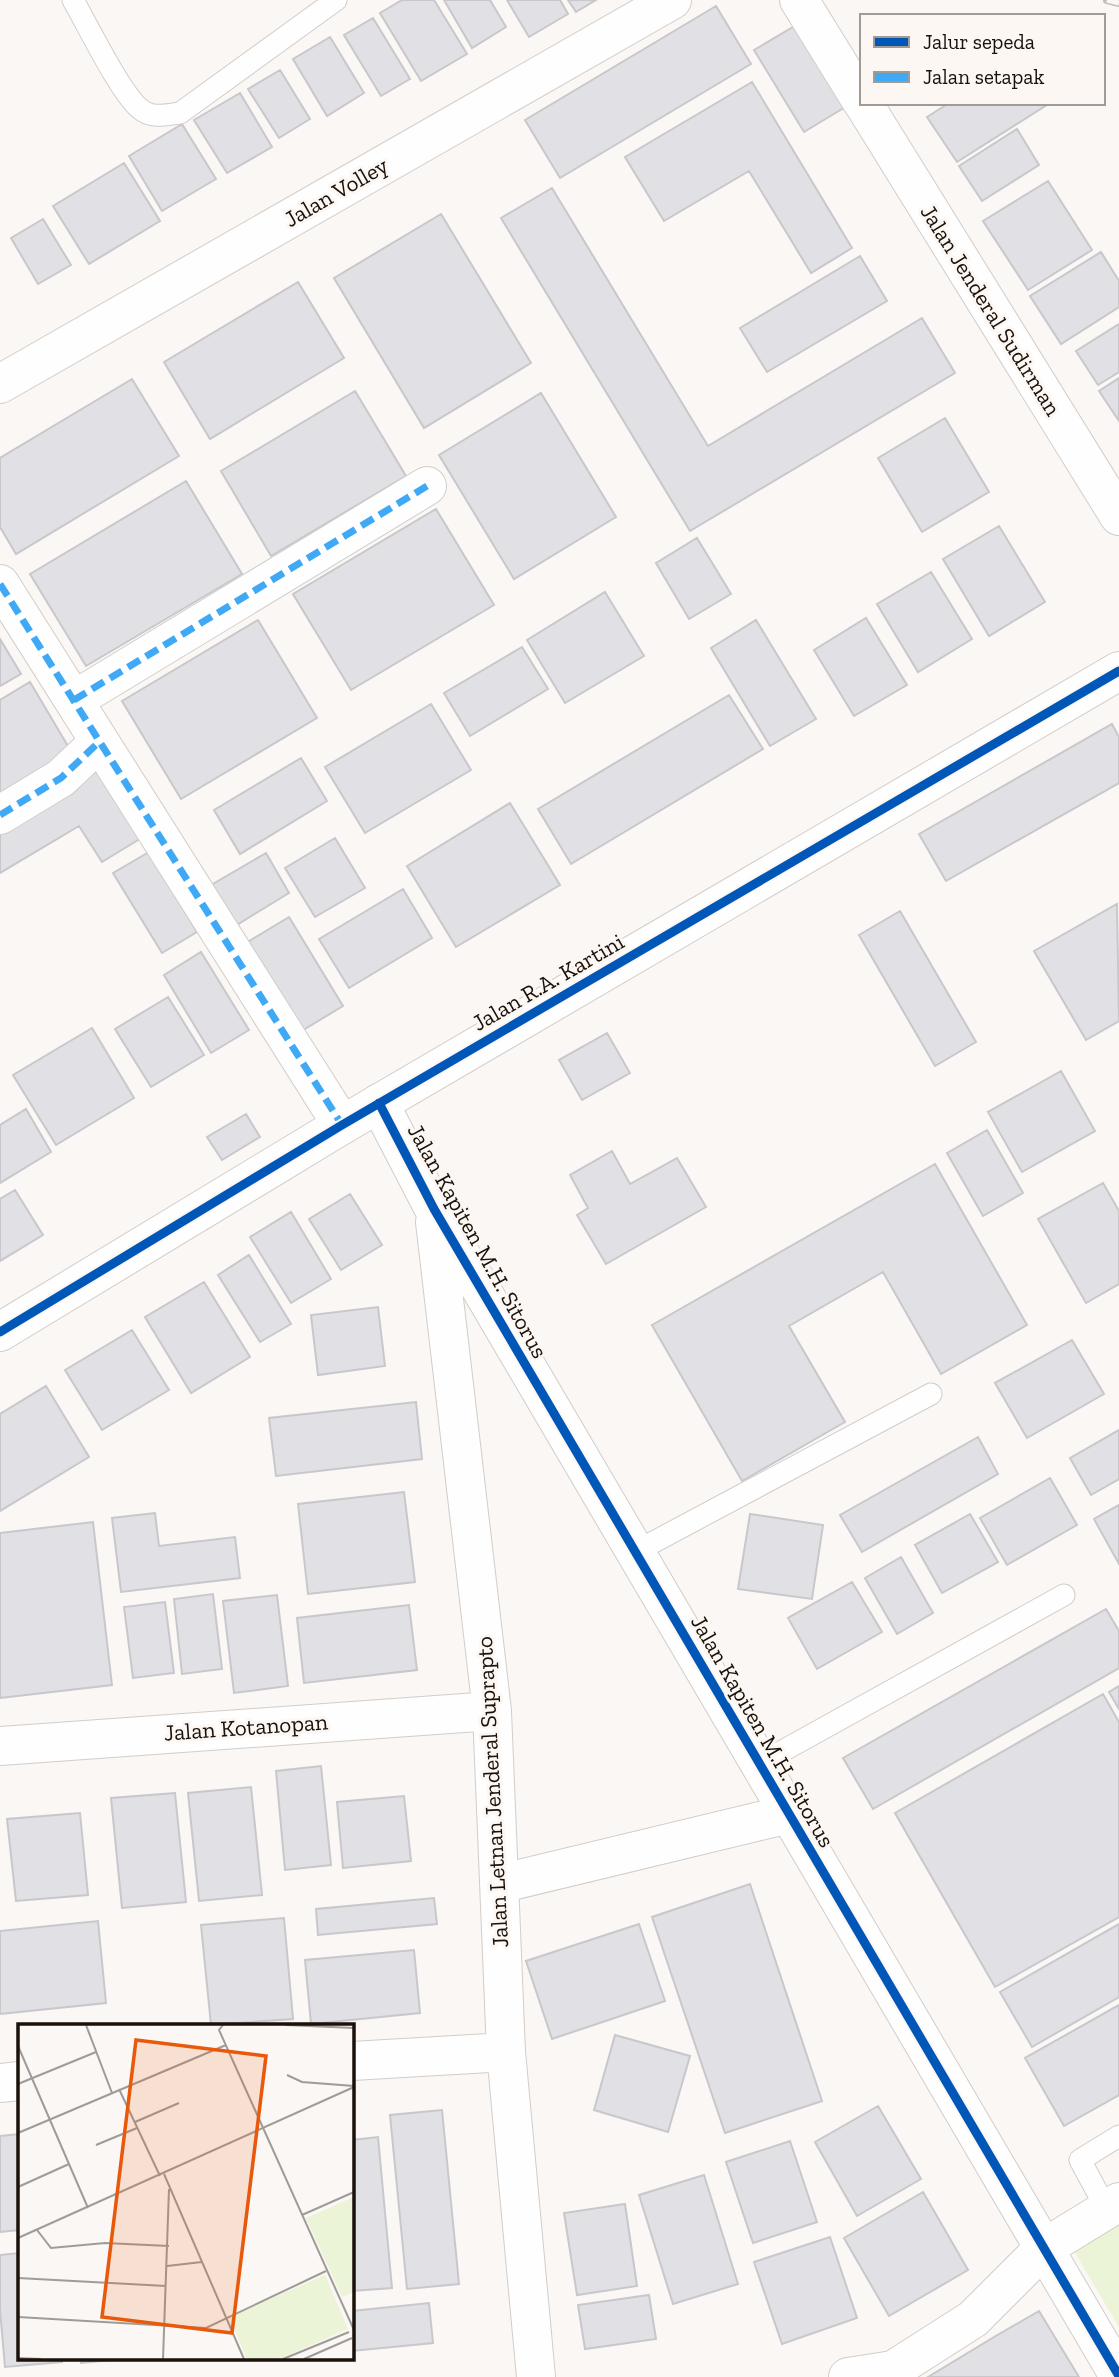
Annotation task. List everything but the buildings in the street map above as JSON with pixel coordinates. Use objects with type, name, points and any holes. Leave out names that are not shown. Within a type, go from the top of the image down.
[{"type":"street","name":"Jalan Volley","points":[[0,384],[671,0]]},
{"type":"street","name":"Jalan Jenderal Sudirman","points":[[799,0],[860,100]]},
{"type":"street","name":"Jalan Jenderal Sudirman","points":[[863,105],[1119,516]]},
{"type":"street","points":[[74,701],[427,486]]},
{"type":"street","points":[[0,584],[342,1125]]},
{"type":"street","name":"Jalan R.A. Kartini","points":[[0,1332],[379,1103],[1119,671]]},
{"type":"street","points":[[0,815],[61,778],[99,742]]},
{"type":"street","name":"Jalan Kapiten M.H. Sitorus","points":[[379,1103],[434,1209],[1119,2376]]},
{"type":"street","name":"Jalan Letnan Jenderal Suprapto","points":[[434,1209],[492,1711],[506,2052],[536,2377]]},
{"type":"street","name":"Jalan Kotanopan","points":[[0,1746],[492,1711]]},
{"type":"street","points":[[499,1884],[789,1814]]},
{"type":"street","points":[[354,2061],[506,2052]]},
{"type":"street","points":[[0,2082],[18,2081]]},
{"type":"street","points":[[848,2377],[893,2370],[972,2319],[1044,2248],[1113,2206]]},
{"type":"lane","points":[[73,0],[139,109],[158,117],[180,113],[336,0]]},
{"type":"lane","points":[[635,1552],[931,1394]]},
{"type":"lane","points":[[759,1763],[1064,1595]]},
{"type":"lane","points":[[1113,2206],[1080,2160],[1119,2136]]},
{"type":"green space","points":[[1119,2217],[1119,2327],[1071,2246]]},
{"type":"railway","points":[[1107,0],[1119,3]]},
{"type":"marked path","points":[[74,700],[427,486]]},
{"type":"marked path","points":[[0,584],[342,1125]]},
{"type":"marked path","points":[[0,815],[61,778],[99,742]]},
{"type":"cycle path","points":[[0,1332],[342,1125],[1119,671]]},
{"type":"cycle path","points":[[379,1103],[434,1209],[1119,2376]]}]
